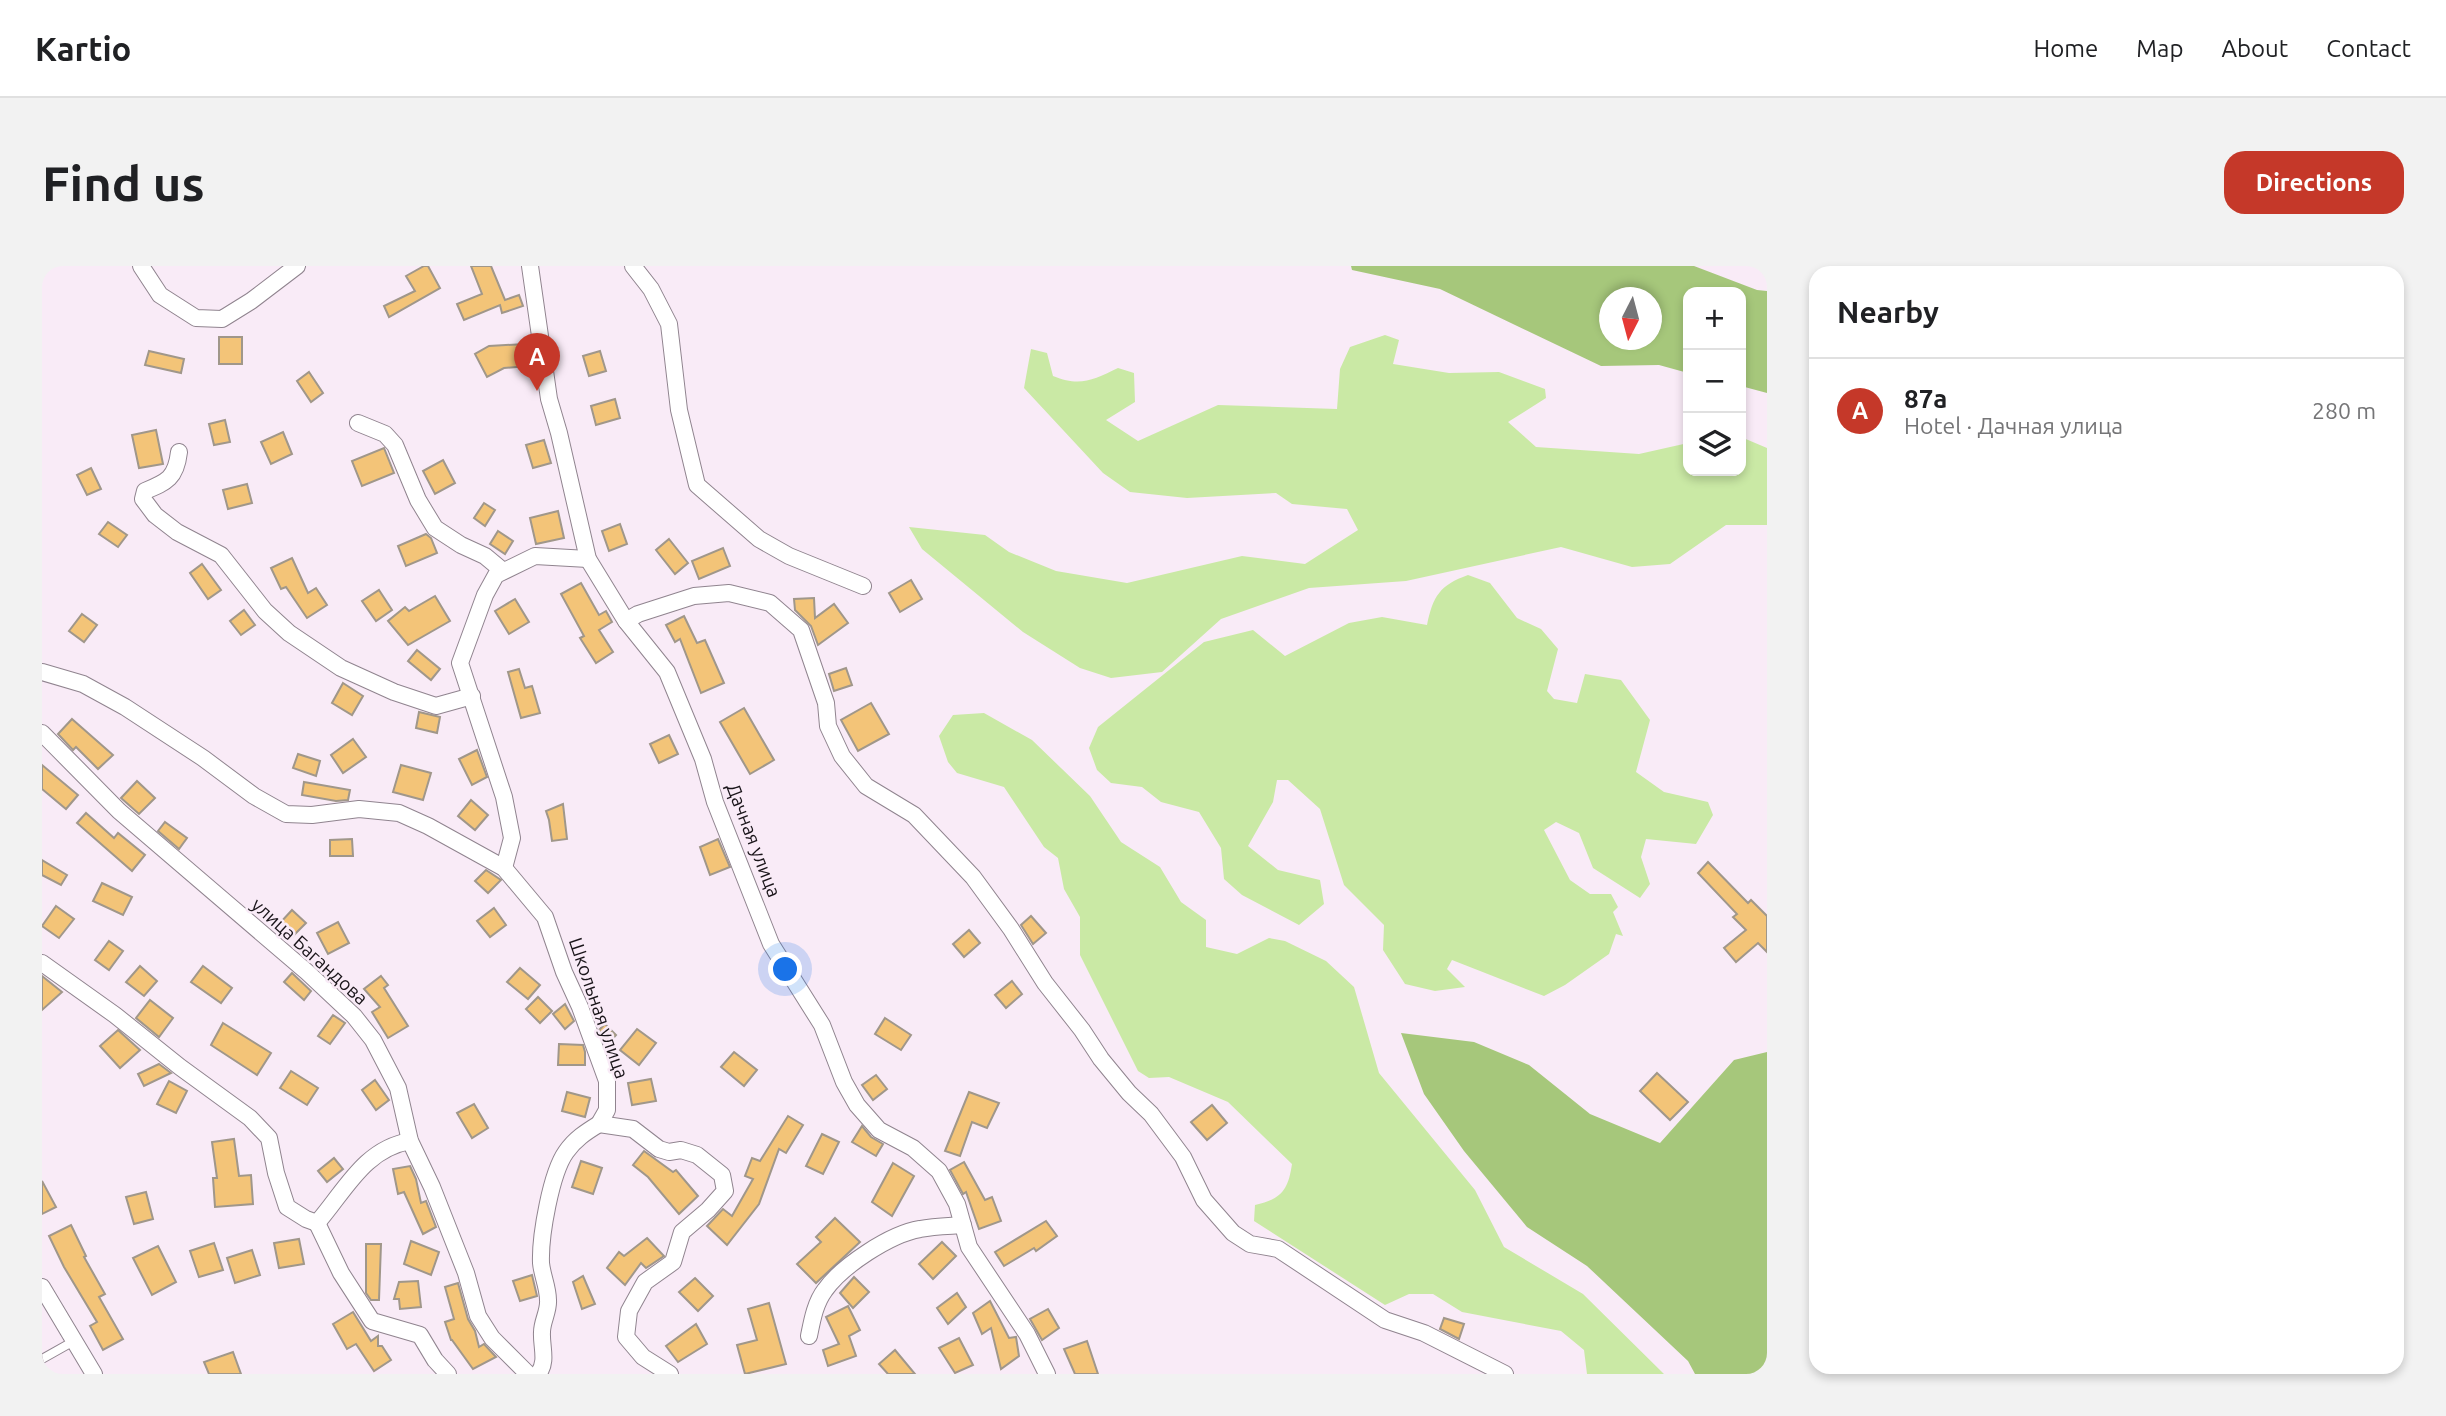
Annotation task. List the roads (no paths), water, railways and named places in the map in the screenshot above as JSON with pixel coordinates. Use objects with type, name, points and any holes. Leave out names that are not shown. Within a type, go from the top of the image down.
[{"type":"street","points":[[141,266],[160,295],[178,307],[196,318],[222,319],[251,302],[296,266]]},
{"type":"street","name":"Дачная улица","points":[[530,266],[549,399],[588,559],[626,621],[667,672],[703,759],[715,802],[771,944],[822,1025],[844,1082],[857,1105],[879,1130],[914,1148],[939,1171],[957,1204],[969,1247],[1027,1334],[1047,1374]]},
{"type":"street","points":[[633,266],[650,289],[669,324],[679,410],[697,485],[759,539],[789,556],[863,586]]},
{"type":"street","points":[[358,423],[385,434],[395,445],[418,500],[435,528],[461,545],[485,556],[503,571]]},
{"type":"street","points":[[179,452],[178,466],[167,482],[145,491],[143,499],[155,515],[177,532],[222,555],[265,611],[289,633],[341,668],[417,700],[436,706],[472,696]]},
{"type":"street","points":[[42,672],[83,684],[125,707],[204,758],[254,796],[286,814],[312,815],[359,809],[399,813],[503,868],[512,838],[504,797],[460,663],[485,595],[496,575],[535,556],[588,559]]},
{"type":"street","points":[[626,621],[638,614],[694,596],[729,593],[770,603],[801,630],[826,703],[828,726],[842,756],[866,786],[914,815],[973,877],[1011,929],[1045,983],[1101,1059],[1129,1093],[1151,1114],[1182,1157],[1204,1200],[1233,1233],[1250,1244],[1278,1249],[1385,1321],[1424,1333],[1504,1374]]},
{"type":"street","name":"улица Багандова","points":[[42,733],[119,811],[272,941],[354,1016],[373,1040],[398,1088],[410,1141],[432,1187],[466,1273],[478,1316],[492,1338],[524,1373]]},
{"type":"street","name":"Школьная улица","points":[[503,868],[545,918],[584,1019],[607,1081],[607,1110],[599,1124]]},
{"type":"street","points":[[42,963],[116,1015],[180,1067],[250,1118],[269,1138],[276,1173],[288,1207],[317,1223],[341,1273],[372,1321],[420,1335],[435,1360],[448,1374]]},
{"type":"street","points":[[524,1373],[541,1370],[544,1352],[542,1332],[549,1302],[541,1262],[546,1213],[554,1178],[564,1154],[578,1137],[599,1124],[633,1129],[659,1149],[669,1152],[681,1150],[697,1155],[722,1175],[725,1191],[682,1232],[673,1262],[645,1282],[629,1311],[626,1337],[643,1357],[670,1374]]},
{"type":"street","points":[[317,1223],[361,1167],[394,1144],[410,1141]]},
{"type":"street","points":[[809,1336],[814,1311],[825,1290],[864,1255],[897,1236],[918,1229],[963,1225]]},
{"type":"street","points":[[42,1287],[94,1374]]},
{"type":"lane","points":[[42,1359],[75,1341]]},
{"type":"place","name":"87а","points":[[537,391]]}]
